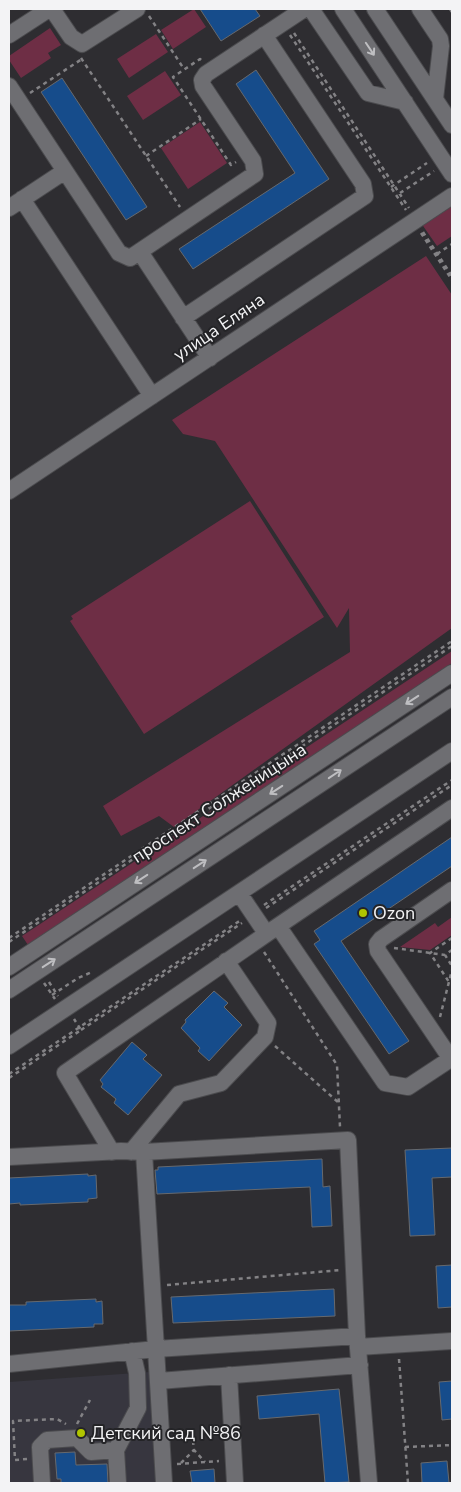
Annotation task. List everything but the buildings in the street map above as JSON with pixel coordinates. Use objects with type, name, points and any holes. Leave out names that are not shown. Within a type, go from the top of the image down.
[{"type":"street","points":[[9,35],[50,9],[76,42],[82,44],[88,42],[137,9]]},
{"type":"street","points":[[9,86],[119,253],[130,258],[255,174],[253,161],[203,86],[202,80],[206,74],[304,9]]},
{"type":"street","points":[[311,9],[368,93],[405,102]]},
{"type":"street","points":[[343,9],[446,164]]},
{"type":"street","points":[[375,9],[452,125]]},
{"type":"street","points":[[420,9],[440,39],[441,46],[435,99]]},
{"type":"street","points":[[183,318],[365,196],[363,184],[264,35]]},
{"type":"street","points":[[65,171],[15,204],[152,396]]},
{"type":"street","name":"улица Еляна","points":[[9,491],[452,196]]},
{"type":"street","points":[[140,252],[210,358]]},
{"type":"street","name":"проспект Солженицына","points":[[9,967],[452,673]]},
{"type":"street","points":[[9,990],[452,697]]},
{"type":"street","points":[[9,1046],[452,751]]},
{"type":"street","points":[[112,1152],[65,1072],[267,933],[451,812]]},
{"type":"street","points":[[239,893],[247,916],[267,933],[385,1083],[408,1087],[452,1058],[377,946],[381,938],[452,890]]},
{"type":"street","points":[[164,1483],[153,1286],[138,1152],[179,1094],[221,1083],[265,1037],[268,1023],[226,961]]},
{"type":"street","points":[[9,1157],[348,1140],[358,1342],[369,1483]]},
{"type":"street","points":[[9,1364],[156,1349],[358,1342],[398,1345],[452,1341]]},
{"type":"street","points":[[118,1483],[116,1450],[138,1408],[136,1373],[132,1351]]},
{"type":"street","points":[[158,1380],[360,1365]]},
{"type":"street","points":[[229,1375],[235,1483]]},
{"type":"street","points":[[42,1483],[40,1447],[50,1439],[77,1438],[91,1452],[116,1450]]},
{"type":"path","points":[[144,9],[184,69]]},
{"type":"path","points":[[284,22],[400,193],[415,221]]},
{"type":"path","points":[[284,22],[391,187],[452,276]]},
{"type":"path","points":[[76,42],[82,59],[188,220]]},
{"type":"path","points":[[18,101],[82,59]]},
{"type":"path","points":[[146,156],[201,119]]},
{"type":"path","points":[[391,187],[394,184],[446,164]]},
{"type":"path","points":[[400,193],[446,164]]},
{"type":"path","points":[[437,254],[452,244]]},
{"type":"path","points":[[437,254],[452,280]]},
{"type":"path","points":[[9,938],[452,641]]},
{"type":"path","points":[[9,942],[452,646]]},
{"type":"path","points":[[9,1074],[452,780]]},
{"type":"path","points":[[247,916],[267,933],[337,1065],[340,1140]]},
{"type":"path","points":[[430,953],[452,938]]},
{"type":"path","points":[[377,946],[445,955],[452,950]]},
{"type":"path","points":[[430,953],[451,981]]},
{"type":"path","points":[[445,955],[452,966]]},
{"type":"path","points":[[436,1035],[451,981],[452,970]]},
{"type":"path","points":[[52,995],[78,978],[93,972]]},
{"type":"path","points":[[265,1037],[339,1103]]},
{"type":"path","points":[[153,1286],[355,1269]]},
{"type":"path","points":[[398,1345],[408,1483]]},
{"type":"path","points":[[77,1438],[76,1426],[90,1400]]},
{"type":"path","points":[[193,1441],[194,1450],[205,1462]]},
{"type":"path","points":[[405,1447],[452,1446]]},
{"type":"path","points":[[181,1463],[194,1450]]},
{"type":"path","points":[[163,1464],[234,1461]]},
{"type":"shaded area","points":[[194,9],[206,27],[173,49],[161,30]]},
{"type":"shaded area","points":[[50,28],[61,45],[48,53],[51,58],[21,78],[9,60],[9,56]]},
{"type":"shaded area","points":[[156,34],[168,52],[129,78],[117,59]]},
{"type":"shaded area","points":[[165,71],[181,95],[143,120],[127,96]]},
{"type":"shaded area","points":[[200,122],[227,163],[188,189],[161,148]]},
{"type":"shaded area","points":[[452,203],[452,236],[437,246],[421,223]]},
{"type":"shaded area","points":[[426,256],[452,295],[452,628],[174,827],[159,816],[121,836],[103,806],[350,652],[349,608],[337,628],[215,441],[183,434],[172,420]]},
{"type":"shaded area","points":[[250,501],[324,617],[144,734],[70,621],[73,619],[71,616]]},
{"type":"shaded area","points":[[452,651],[452,663],[28,945],[22,936]]},
{"type":"shaded area","points":[[452,917],[452,935],[430,950],[400,947],[435,923],[438,927]]},
{"type":"shaded area","name":"Детский сад №86","points":[[150,1372],[156,1483],[9,1483],[9,1382]]},
{"type":"place","name":"Ozon","points":[[363,913]]},
{"type":"place","name":"Детский сад №86","points":[[81,1433]]}]
